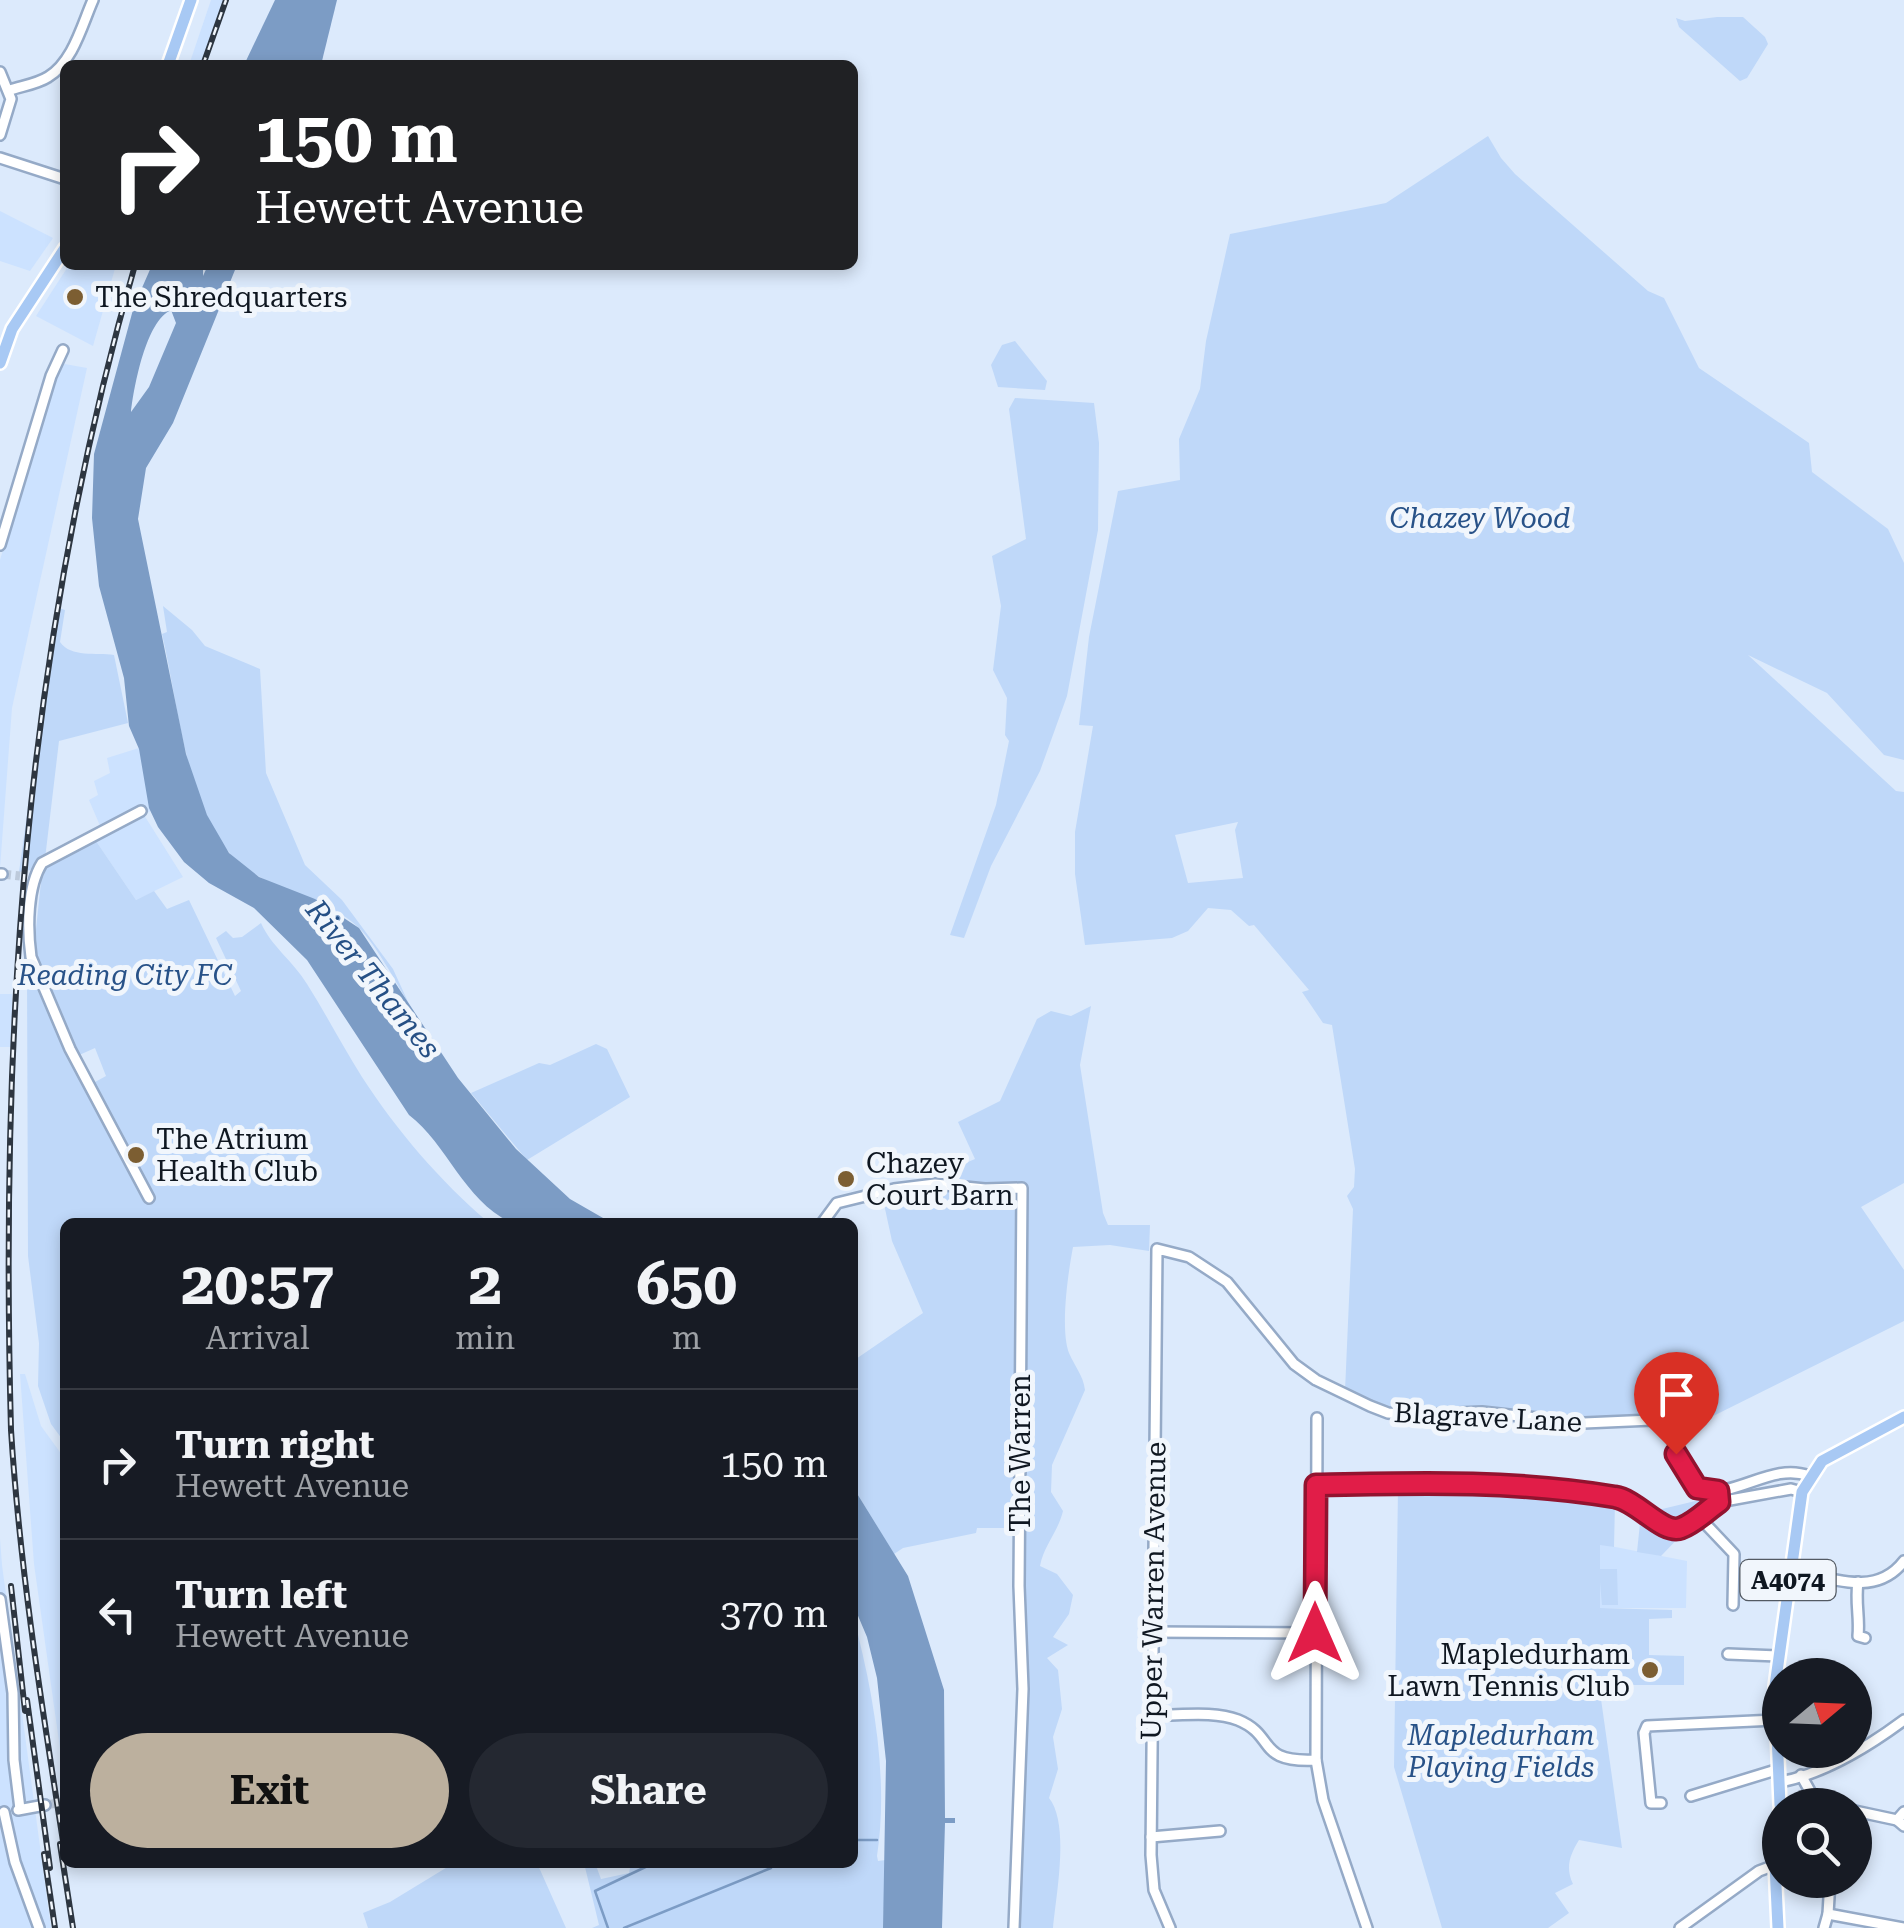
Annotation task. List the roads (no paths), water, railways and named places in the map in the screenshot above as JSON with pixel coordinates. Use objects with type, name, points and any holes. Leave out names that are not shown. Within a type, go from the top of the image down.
[{"type":"main road","points":[[170,60],[191,0]]},
{"type":"main road","points":[[1,354],[12,329],[60,256]]},
{"type":"main road","points":[[0,338],[12,329]]},
{"type":"main road","name":"A4074","points":[[1778,1656],[1802,1492],[1809,1476],[1834,1453],[1904,1417]]},
{"type":"main road","name":"A4074","points":[[1778,1768],[1779,1788]]},
{"type":"main road","name":"A4074","points":[[1777,1898],[1778,1928]]},
{"type":"street","points":[[65,60],[92,0]]},
{"type":"street","points":[[10,90],[48,77],[60,66]]},
{"type":"street","points":[[0,72],[10,90],[10,108],[0,135]]},
{"type":"street","points":[[0,158],[60,177]]},
{"type":"street","points":[[0,545],[62,350]]},
{"type":"street","points":[[141,811],[42,863],[34,877],[31,956],[70,1049],[148,1198]]},
{"type":"street","points":[[20,876],[34,877]]},
{"type":"street","name":"The Warren","points":[[826,1218],[838,1203],[894,1189],[935,1184],[1022,1188],[1019,1586],[1023,1689],[1014,1928]]},
{"type":"street","name":"Blagrave Lane","points":[[1157,1250],[1189,1257],[1227,1282],[1294,1364],[1316,1380],[1370,1406],[1388,1413],[1482,1412],[1584,1424],[1652,1420],[1667,1429],[1697,1488],[1719,1496]]},
{"type":"street","name":"Upper Warren Avenue","points":[[1157,1250],[1151,1837],[1154,1890],[1170,1928]]},
{"type":"street","points":[[1317,1418],[1316,1760],[1323,1800],[1367,1928]]},
{"type":"street","points":[[1316,1485],[1476,1482],[1620,1498],[1669,1529],[1684,1527],[1719,1496],[1764,1476],[1793,1472],[1809,1476]]},
{"type":"street","points":[[1719,1496],[1791,1489],[1802,1492]]},
{"type":"street","points":[[1698,1516],[1734,1554],[1731,1598]]},
{"type":"street","points":[[1790,1569],[1872,1584],[1883,1580],[1904,1561]]},
{"type":"street","points":[[1858,1582],[1858,1636]]},
{"type":"street","points":[[0,1599],[13,1694],[14,1760],[20,1809]]},
{"type":"street","points":[[1152,1632],[1315,1633]]},
{"type":"street","points":[[1728,1653],[1778,1656]]},
{"type":"street","points":[[1152,1715],[1234,1718],[1248,1726],[1280,1758],[1316,1760]]},
{"type":"street","points":[[1692,1796],[1779,1775],[1801,1775],[1878,1739],[1904,1720]]},
{"type":"street","points":[[1651,1804],[1644,1732],[1647,1726],[1762,1721]]},
{"type":"street","points":[[1801,1775],[1808,1788]]},
{"type":"street","points":[[39,1928],[2,1812],[46,1805]]},
{"type":"street","points":[[1872,1814],[1902,1820]]},
{"type":"street","points":[[1151,1837],[1220,1831]]},
{"type":"street","points":[[1680,1928],[1762,1870]]},
{"type":"street","points":[[1824,1928],[1829,1898]]},
{"type":"street","points":[[1828,1914],[1904,1928]]},
{"type":"water","points":[[275,0],[337,0],[322,60],[246,60]]},
{"type":"water","name":"River Thames","points":[[150,270],[203,270],[203,276],[206,270],[235,270],[173,423],[146,468],[138,519],[186,754],[207,815],[229,853],[259,877],[315,899],[359,928],[458,1078],[516,1149],[570,1199],[603,1218],[504,1218],[480,1200],[409,1115],[307,960],[254,908],[209,883],[184,862],[158,827],[149,808],[139,749],[129,726],[124,678],[99,586],[92,518],[94,454],[134,306]],"holes":[[[171,310],[176,323],[149,387],[131,412],[148,340],[162,316]]]},
{"type":"water","points":[[858,1495],[908,1576],[944,1690],[945,1818],[955,1818],[955,1823],[945,1823],[942,1928],[883,1928],[886,1761],[877,1678],[858,1616]]},
{"type":"waterway","points":[[858,1840],[877,1840]]},
{"type":"waterway","points":[[608,1928],[595,1891],[643,1868]]},
{"type":"waterway","points":[[624,1928],[771,1868]]},
{"type":"tunnel","points":[[2,874],[20,876]]},
{"type":"tunnel","points":[[45,1805],[60,1803]]},
{"type":"railway","points":[[205,60],[226,0]]},
{"type":"railway","points":[[60,1821],[26,1590],[11,1430],[10,1134],[16,988],[27,842],[67,553],[97,409],[134,270]]},
{"type":"railway","points":[[11,1586],[25,1711]]},
{"type":"railway","points":[[27,1700],[50,1868]]},
{"type":"railway","points":[[44,1854],[55,1928]]},
{"type":"railway","points":[[64,1868],[73,1928]]},
{"type":"place","name":"The Shredquarters","points":[[75,297]]},
{"type":"place","name":"The Atrium Health Club","points":[[136,1155]]},
{"type":"place","name":"Chazey Court Barn","points":[[846,1179]]},
{"type":"place","name":"Mapledurham Lawn Tennis Club","points":[[1650,1670]]},
{"type":"park label","name":"Chazey Wood","points":[[1480,518]]},
{"type":"park label","name":"Reading City FC","points":[[125,975]]},
{"type":"park label","name":"Mapledurham Playing Fields","points":[[1501,1751]]}]
